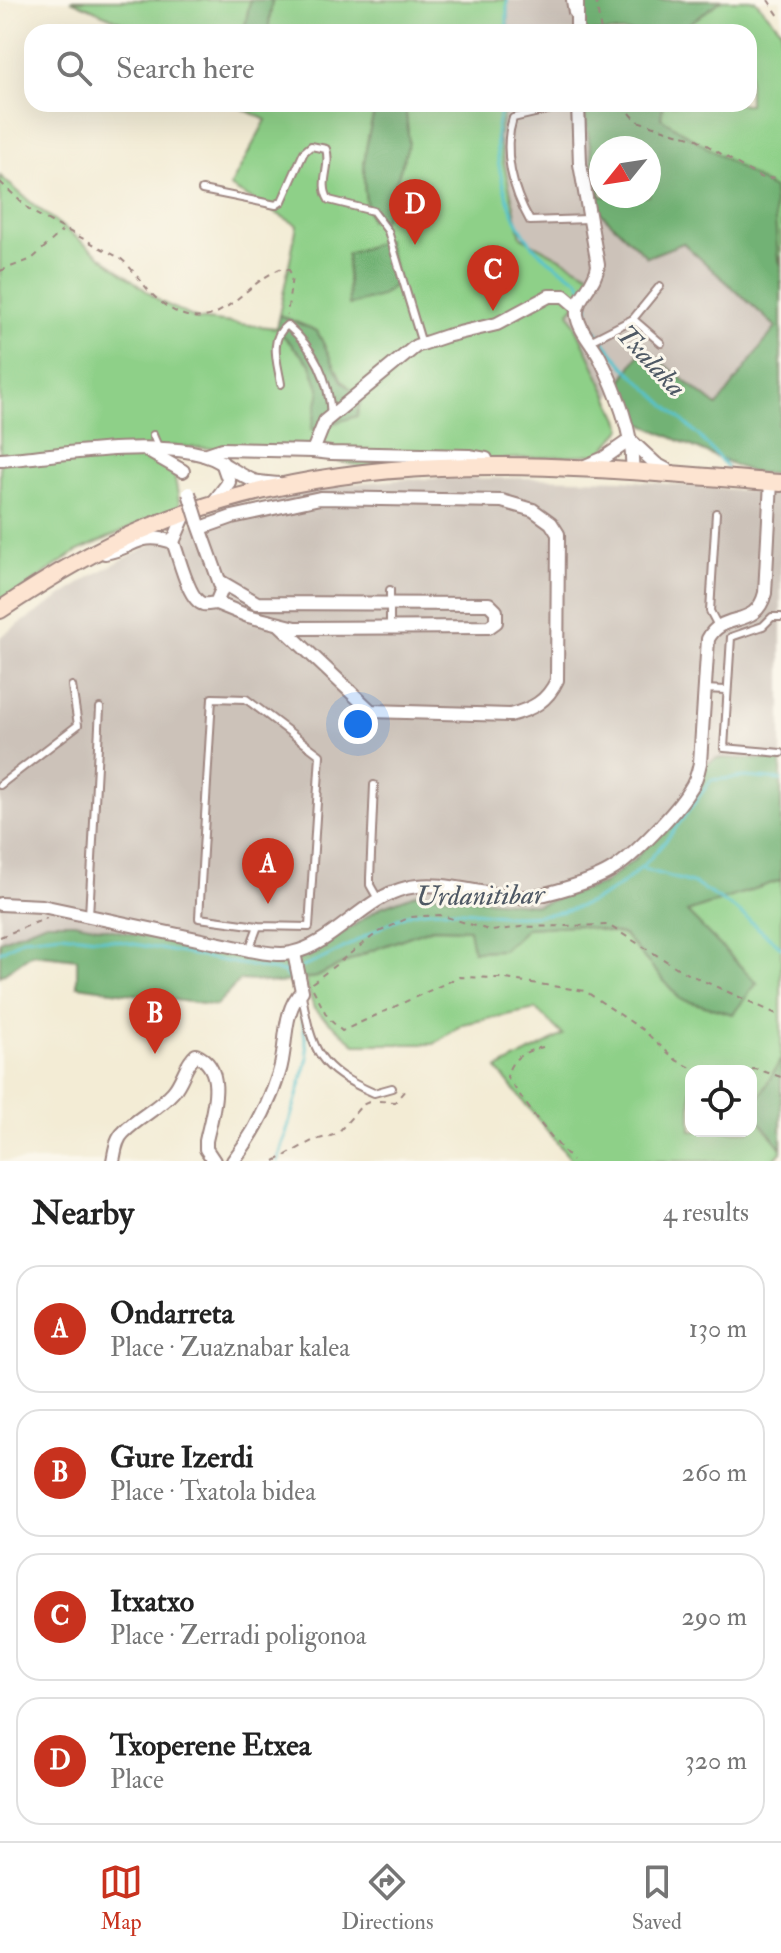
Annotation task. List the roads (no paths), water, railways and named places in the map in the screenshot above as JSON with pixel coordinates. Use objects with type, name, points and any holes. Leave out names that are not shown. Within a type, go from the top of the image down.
[{"type":"main road","points":[[0,610],[90,555],[140,530],[195,521],[213,504],[286,484],[387,470],[488,465],[584,467],[776,482]]},
{"type":"street","points":[[576,1],[576,24]]},
{"type":"street","points":[[578,112],[580,164],[598,265],[597,277],[583,298],[582,329],[594,340],[630,440],[632,470]]},
{"type":"street","points":[[313,451],[325,421],[387,368],[422,344],[497,324],[549,296],[583,298]]},
{"type":"street","points":[[584,467],[630,440]]},
{"type":"street","points":[[630,440],[656,464],[673,473]]},
{"type":"street","points":[[143,449],[183,471]]},
{"type":"street","points":[[0,460],[159,449],[204,455],[253,480],[286,484]]},
{"type":"street","points":[[204,455],[222,449],[469,456],[486,459],[488,465]]},
{"type":"street","points":[[182,451],[183,471],[195,521],[221,582],[222,592],[216,603]]},
{"type":"street","points":[[213,504],[229,482],[222,462]]},
{"type":"street","points":[[0,904],[54,909],[295,957],[396,891],[425,885],[528,897],[600,876],[615,868],[683,800],[694,783],[700,763],[708,689],[708,639],[721,624],[744,619],[756,612],[765,593],[776,482]]},
{"type":"street","points":[[173,542],[195,521],[232,517],[320,498],[383,503],[502,501],[533,510],[551,523],[558,534],[557,680],[550,695],[532,709],[510,715],[371,711],[278,625],[270,613],[276,603]]},
{"type":"street","points":[[90,555],[110,553],[146,537],[155,536],[173,542]]},
{"type":"street","points":[[173,542],[194,599],[204,605],[216,603],[278,625],[489,627],[496,622],[496,611],[489,604],[390,597],[257,603],[221,582]]},
{"type":"street","points":[[233,1161],[270,1097],[285,1051],[287,1017],[301,985],[295,957]]},
{"type":"street","points":[[113,1161],[123,1132],[175,1090],[190,1060],[196,1055],[209,1064],[214,1075],[215,1091],[206,1141],[206,1149],[214,1161]]},
{"type":"lane","points":[[539,112],[513,118],[507,136],[514,185],[530,221],[588,219]]},
{"type":"lane","points":[[202,190],[276,205],[282,201],[304,152],[311,146],[326,149],[325,193],[329,200],[373,211],[388,231],[422,344]]},
{"type":"lane","points":[[594,340],[633,319],[660,286]]},
{"type":"lane","points":[[633,319],[661,343]]},
{"type":"lane","points":[[281,384],[275,342],[277,335],[287,325],[306,344],[322,369],[327,381],[331,416]]},
{"type":"lane","points":[[153,435],[159,449]]},
{"type":"lane","points":[[716,513],[710,606],[712,617],[721,624]]},
{"type":"lane","points":[[390,597],[390,627]]},
{"type":"lane","points":[[781,617],[772,617],[763,626],[731,637],[724,748],[781,753]]},
{"type":"lane","points":[[0,785],[78,725],[72,686]]},
{"type":"lane","points":[[708,689],[726,690]]},
{"type":"lane","points":[[212,698],[246,699],[320,755],[309,927],[258,926],[199,918],[212,698]]},
{"type":"lane","points":[[89,916],[100,708]]},
{"type":"lane","points":[[374,785],[370,885],[378,900]]},
{"type":"lane","points":[[249,950],[258,926]]},
{"type":"lane","points":[[301,985],[318,1056],[350,1082],[374,1093],[392,1088]]},
{"type":"waterway","name":"Txalaka","points":[[507,0],[507,24]]},
{"type":"waterway","name":"Txalaka","points":[[501,112],[496,135],[497,149],[511,209],[534,247],[579,280],[582,288]]},
{"type":"waterway","name":"Txalaka","points":[[585,299],[592,327],[624,366],[699,436],[727,467]]},
{"type":"waterway","name":"Urdanitibar","points":[[302,967],[412,913],[450,910],[516,916],[551,914],[581,906],[608,893],[652,856],[711,780],[746,777],[781,780]]},
{"type":"waterway","points":[[640,868],[695,884],[738,911],[781,947]]},
{"type":"waterway","name":"Urdanitibar","points":[[0,952],[24,938],[61,934],[113,940],[282,972],[295,969]]},
{"type":"waterway","points":[[284,973],[297,988]]},
{"type":"waterway","points":[[278,1161],[308,1058],[300,1002]]},
{"type":"place","name":"Txoperene Etxea","points":[[415,245]]},
{"type":"place","name":"Itxatxo","points":[[493,311]]},
{"type":"place","name":"Ondarreta","points":[[268,904]]},
{"type":"place","name":"Gure Izerdi","points":[[155,1054]]}]
